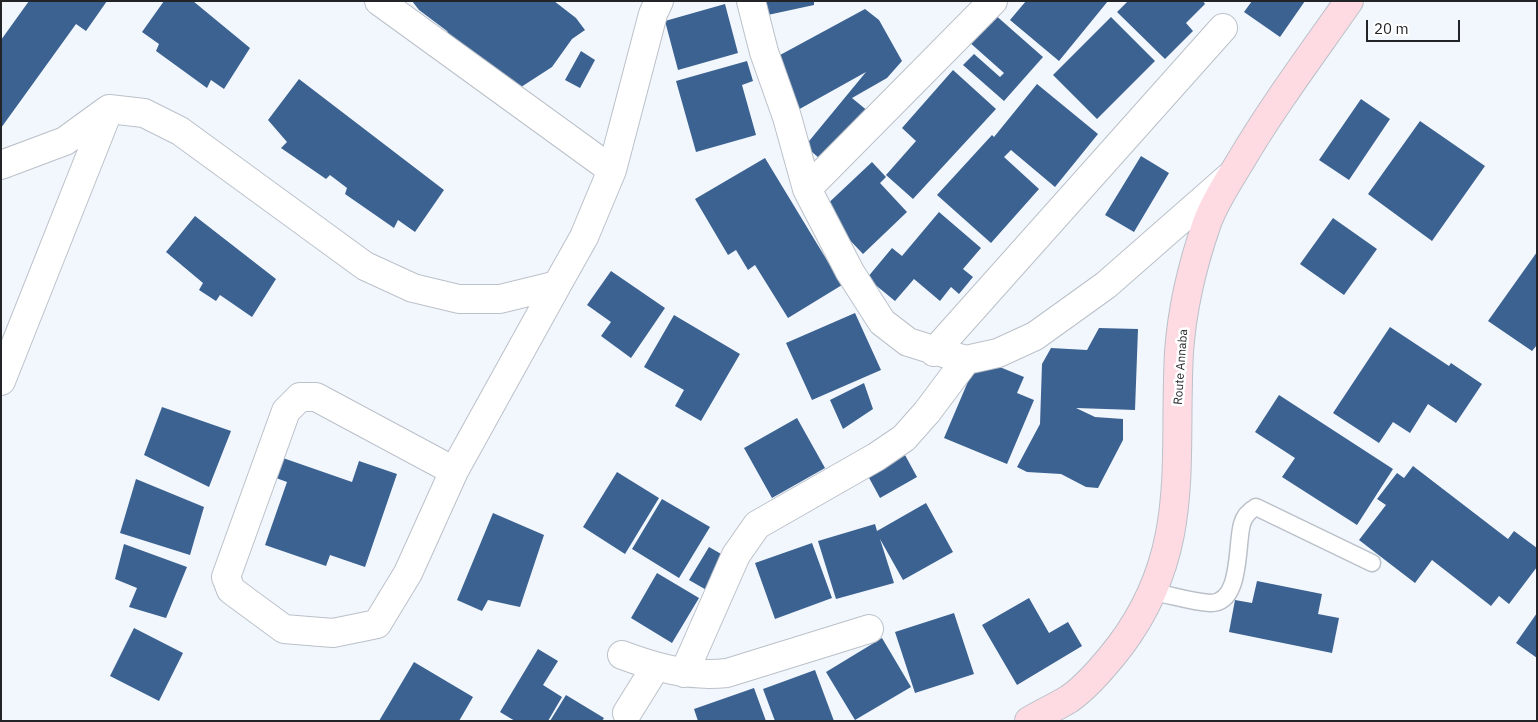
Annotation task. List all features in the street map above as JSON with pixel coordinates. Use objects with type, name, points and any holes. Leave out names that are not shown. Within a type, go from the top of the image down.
[{"type":"main road","name":"Route Annaba","points":[[1029,721],[1070,698],[1107,663],[1130,633],[1153,592],[1169,548],[1176,499],[1179,351],[1188,292],[1207,223],[1227,182],[1260,129],[1349,1]]},
{"type":"street","points":[[379,1],[612,170]]},
{"type":"street","points":[[454,471],[316,397],[300,397],[286,411],[232,559],[226,578],[231,590],[284,629],[333,633],[377,624],[408,573],[454,471],[584,237],[612,170],[653,14],[659,1]]},
{"type":"street","points":[[750,1],[764,52],[787,117],[807,189],[850,272],[882,322],[908,342],[934,352],[966,360],[998,352],[1035,336],[1072,312],[1106,286],[1233,174]]},
{"type":"street","points":[[807,189],[993,1]]},
{"type":"street","points":[[934,352],[1224,28]]},
{"type":"street","points":[[1,165],[65,141],[109,109],[144,113],[180,130],[365,266],[413,288],[459,298],[500,299],[557,285]]},
{"type":"street","points":[[1,381],[109,109]]},
{"type":"street","points":[[684,673],[736,555],[757,525],[876,457],[904,438],[927,412],[966,360]]},
{"type":"street","points":[[622,655],[655,668],[684,673],[704,675],[727,673],[869,629]]},
{"type":"street","points":[[627,713],[655,668]]},
{"type":"lane","points":[[1153,592],[1211,603],[1223,598],[1234,585],[1242,523],[1248,512],[1256,507],[1372,563]]},
{"type":"building","points":[[29,1],[107,1],[86,31],[76,24],[1,128],[1,40]]},
{"type":"building","points":[[164,1],[193,1],[250,48],[224,89],[211,80],[207,88],[156,51],[159,44],[142,32]]},
{"type":"building","points":[[412,1],[554,1],[576,18],[585,30],[572,39],[552,67],[518,89],[455,43],[447,31],[419,10]]},
{"type":"building","points":[[760,1],[814,1],[814,5],[763,16]]},
{"type":"building","points":[[1026,1],[1108,1],[1059,61],[1010,20]]},
{"type":"building","points":[[1128,1],[1203,1],[1205,4],[1186,23],[1193,31],[1165,59],[1117,12]]},
{"type":"building","points":[[1252,1],[1305,1],[1280,37],[1244,12]]},
{"type":"building","points":[[725,4],[738,53],[678,70],[665,21]]},
{"type":"building","points":[[865,9],[879,20],[902,61],[887,78],[852,98],[869,112],[819,158],[805,146],[866,72],[796,111],[769,61]]},
{"type":"building","points":[[993,13],[1043,57],[1004,101],[963,65],[974,54],[1000,77],[1004,73],[968,41]]},
{"type":"building","points":[[1111,17],[1155,61],[1097,119],[1053,75]]},
{"type":"building","points":[[581,51],[595,60],[580,88],[565,80]]},
{"type":"building","points":[[747,61],[753,81],[742,85],[756,135],[696,152],[676,81]]},
{"type":"building","points":[[953,70],[996,109],[913,199],[886,175],[916,141],[902,128]]},
{"type":"building","points":[[299,79],[444,190],[415,232],[398,220],[394,228],[345,194],[347,188],[330,175],[326,179],[281,148],[287,142],[268,120]]},
{"type":"building","points":[[1037,84],[1098,134],[1055,187],[1011,150],[1004,157],[1039,189],[991,243],[937,195],[992,135],[994,137]]},
{"type":"building","points":[[1361,99],[1390,119],[1349,180],[1319,160]]},
{"type":"building","points":[[1420,121],[1485,166],[1432,241],[1368,194]]},
{"type":"building","points":[[1141,156],[1169,173],[1134,232],[1105,215]]},
{"type":"building","points":[[765,158],[842,285],[788,318],[755,265],[748,270],[736,250],[728,255],[695,199]]},
{"type":"building","points":[[872,162],[886,177],[880,183],[907,212],[863,254],[821,210]]},
{"type":"building","points":[[939,212],[981,248],[963,269],[973,277],[959,294],[951,287],[940,301],[914,279],[895,301],[867,278],[892,248],[902,256]]},
{"type":"building","points":[[195,216],[276,279],[252,317],[220,295],[216,301],[199,290],[203,283],[166,252]]},
{"type":"building","points":[[1333,218],[1377,249],[1344,295],[1300,264]]},
{"type":"building","points":[[1537,252],[1537,345],[1532,351],[1488,321]]},
{"type":"building","points":[[611,271],[665,308],[631,358],[601,336],[611,322],[587,305]]},
{"type":"building","points":[[855,313],[881,370],[812,400],[786,343]]},
{"type":"building","points":[[674,315],[740,354],[701,421],[675,406],[684,390],[644,367]]},
{"type":"building","points":[[1390,327],[1449,366],[1451,363],[1482,384],[1456,423],[1428,404],[1410,433],[1393,422],[1379,443],[1333,413]]},
{"type":"building","points":[[1099,328],[1138,329],[1135,410],[1076,408],[1095,417],[1123,419],[1123,440],[1098,488],[1086,487],[1061,474],[1027,472],[1017,467],[1040,424],[1042,364],[1051,348],[1087,350]]},
{"type":"building","points":[[978,358],[1024,377],[1017,393],[1034,400],[1007,464],[944,438]]},
{"type":"building","points":[[864,383],[873,409],[843,429],[830,400]]},
{"type":"building","points":[[1279,395],[1393,469],[1357,525],[1282,477],[1295,458],[1255,432]]},
{"type":"building","points":[[162,407],[231,431],[209,487],[144,455]]},
{"type":"building","points":[[797,418],[825,468],[772,498],[744,448]]},
{"type":"building","points":[[905,455],[917,477],[880,498],[868,476]]},
{"type":"building","points":[[283,458],[352,482],[359,461],[397,474],[365,567],[330,555],[326,566],[265,545],[287,482],[276,478]]},
{"type":"building","points":[[1413,466],[1508,539],[1514,531],[1537,548],[1537,567],[1509,604],[1499,596],[1491,606],[1432,560],[1415,583],[1359,540],[1386,505],[1377,499],[1397,473],[1404,478]]},
{"type":"building","points":[[617,472],[659,498],[625,554],[583,527]]},
{"type":"building","points":[[136,479],[204,507],[190,555],[120,533]]},
{"type":"building","points":[[662,499],[710,527],[679,578],[632,549]]},
{"type":"building","points":[[926,503],[953,552],[903,580],[880,539],[894,583],[836,599],[818,541],[875,524],[877,531]]},
{"type":"building","points":[[493,513],[544,535],[520,607],[488,600],[482,611],[457,600]]},
{"type":"building","points":[[812,543],[832,598],[775,619],[755,563]]},
{"type":"building","points":[[124,544],[187,567],[166,618],[129,607],[137,588],[115,579]]},
{"type":"building","points":[[709,547],[730,559],[710,592],[689,580]]},
{"type":"building","points":[[657,573],[699,598],[672,643],[631,618]]},
{"type":"building","points":[[1257,581],[1322,594],[1318,614],[1339,618],[1332,653],[1229,632],[1235,600],[1252,603]]},
{"type":"building","points":[[1029,598],[1049,633],[1068,622],[1082,646],[1017,685],[982,625]]},
{"type":"building","points":[[954,613],[974,674],[915,693],[895,632]]},
{"type":"building","points":[[1537,613],[1537,658],[1516,643]]},
{"type":"building","points":[[134,628],[183,653],[159,701],[110,676]]},
{"type":"building","points":[[882,638],[911,687],[855,720],[826,672]]},
{"type":"building","points":[[538,649],[558,661],[543,685],[562,697],[548,721],[515,721],[500,712]]},
{"type":"building","points":[[414,662],[473,697],[459,721],[379,721]]},
{"type":"building","points":[[815,670],[834,721],[775,721],[763,689]]},
{"type":"building","points":[[754,688],[766,721],[698,721],[694,709]]},
{"type":"building","points":[[566,695],[604,718],[602,721],[550,721]]}]
